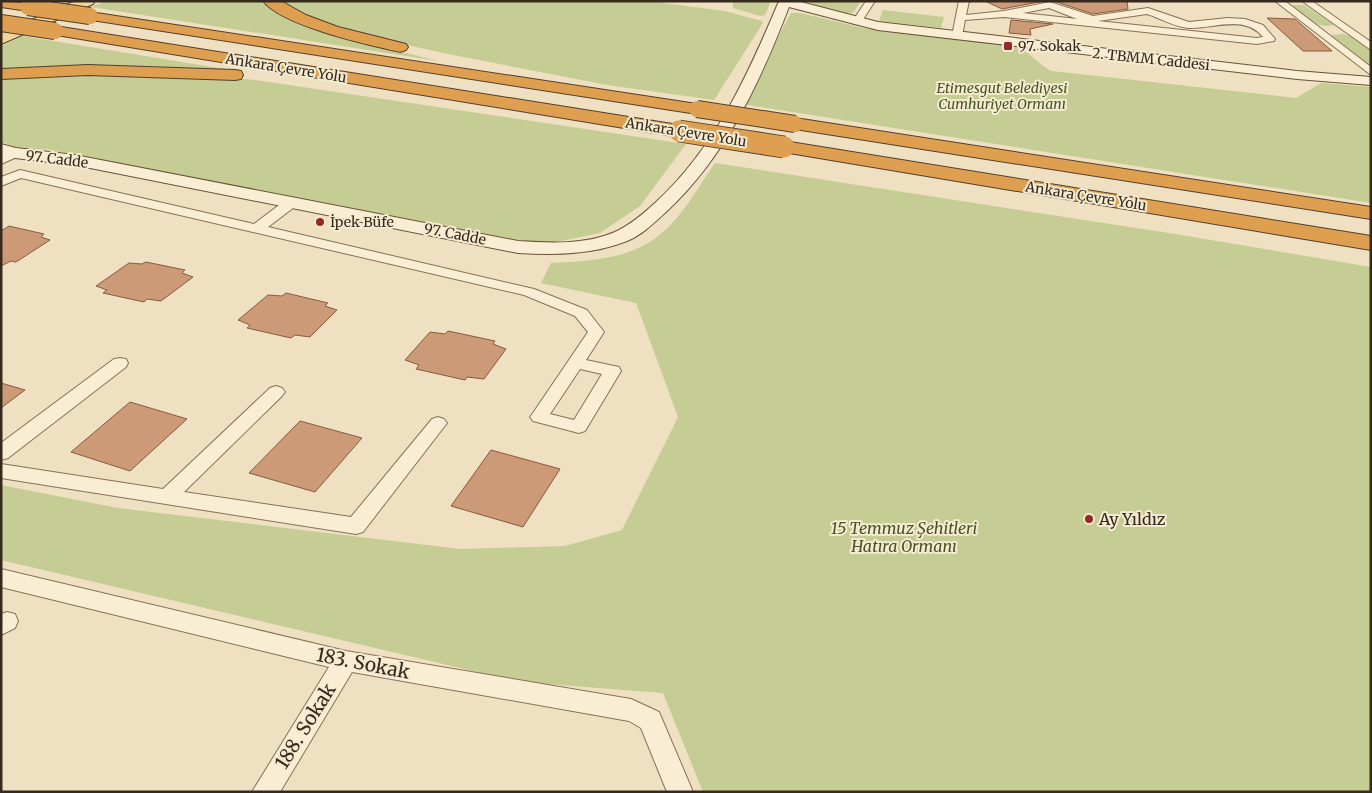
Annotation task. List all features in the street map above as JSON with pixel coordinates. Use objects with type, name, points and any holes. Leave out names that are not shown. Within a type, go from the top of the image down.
[{"type":"highway","points":[[270,1],[285,11],[326,29],[445,58],[509,71],[588,93]]},
{"type":"highway","name":"Ankara Çevre Yolu","points":[[1,3],[28,7],[89,9],[588,93],[1371,213]]},
{"type":"highway","name":"Ankara Çevre Yolu","points":[[1,25],[784,147],[1371,242]]},
{"type":"highway","points":[[1,74],[43,71],[111,71],[238,75],[395,86]]},
{"type":"main road","points":[[1,25],[62,1]]},
{"type":"main road","points":[[1,39],[89,9]]},
{"type":"street","points":[[856,22],[871,1]]},
{"type":"street","points":[[957,36],[964,1]]},
{"type":"street","points":[[1279,1],[1371,72]]},
{"type":"street","points":[[1306,1],[1371,47]]},
{"type":"street","name":"2. TBMM Caddesi","points":[[785,2],[856,22],[957,36],[1297,75],[1371,80]]},
{"type":"street","name":"97. Cadde","points":[[6,154],[75,160],[518,247],[558,250],[592,246],[622,236],[644,222],[669,201],[701,164],[739,105],[768,45],[785,2]]},
{"type":"street","points":[[960,18],[1004,14],[1050,5],[1081,17],[1093,19],[1148,12],[1188,25],[1228,21],[1245,22],[1260,27],[1270,39],[1257,41],[1004,14]]},
{"type":"street","points":[[1,182],[20,174],[529,292],[582,313],[596,332],[575,363]]},
{"type":"street","points":[[256,229],[292,202]]},
{"type":"street","points":[[1,453],[120,363]]},
{"type":"street","points":[[167,497],[276,392]]},
{"type":"street","points":[[1,471],[356,526],[438,423]]},
{"type":"street","name":"183. Sokak","points":[[1,578],[346,661],[622,708],[639,713],[650,720],[654,727],[680,792]]},
{"type":"street","name":"188. Sokak","points":[[265,792],[346,661]]},
{"type":"green space","points":[[106,1],[260,1],[285,17],[319,31],[438,61],[91,7]]},
{"type":"green space","points":[[278,1],[648,1],[725,11],[762,21],[763,23],[714,100],[607,85],[443,53],[363,35],[319,22]]},
{"type":"green space","points":[[733,1],[771,1],[765,15],[760,16],[733,8]]},
{"type":"green space","points":[[808,1],[861,1],[853,13],[842,13]]},
{"type":"green space","points":[[1292,5],[1304,5],[1334,25],[1322,26],[1316,24]]},
{"type":"green space","points":[[883,10],[944,17],[941,28],[879,21]]},
{"type":"green space","name":"Etimesgut Belediyesi Cumhuriyet Ormanı","points":[[791,13],[800,13],[864,28],[1022,49],[1052,71],[1296,98],[1321,83],[1371,87],[1371,203],[742,104]]},
{"type":"green space","points":[[1343,34],[1352,37],[1371,50],[1371,67],[1331,35]]},
{"type":"green space","points":[[23,36],[231,70],[1,71],[1,46]]},
{"type":"green space","points":[[53,74],[219,77],[255,80],[686,144],[640,206],[600,233],[546,244],[485,235],[46,149],[28,151],[1,142],[1,76]]},
{"type":"green space","name":"15 Temmuz Şehitleri Hatıra Ormanı","points":[[715,163],[1169,233],[1371,267],[1371,792],[703,792],[663,693],[520,682],[1,560],[1,485],[118,508],[460,549],[565,546],[622,530],[678,417],[636,303],[541,283],[551,263],[593,260],[620,255],[646,244],[658,236],[675,220]]},
{"type":"building","points":[[985,1],[1044,1],[1002,9]]},
{"type":"building","points":[[1054,1],[1127,1],[1128,9],[1093,14]]},
{"type":"building","points":[[1267,18],[1295,19],[1332,51],[1303,51]]},
{"type":"building","points":[[1011,20],[1053,24],[1030,29],[1031,35],[1009,33]]},
{"type":"building","points":[[9,226],[44,234],[41,237],[50,240],[16,262],[11,261],[1,266],[1,231]]},
{"type":"building","points":[[146,262],[185,270],[182,273],[193,277],[161,301],[147,299],[144,302],[103,293],[107,290],[96,286],[129,263],[142,264]]},
{"type":"building","points":[[286,293],[328,303],[325,306],[337,310],[310,337],[295,335],[291,338],[247,328],[250,325],[238,320],[268,295],[282,296]]},
{"type":"building","points":[[448,331],[495,341],[493,344],[506,349],[484,379],[467,377],[465,380],[416,369],[419,365],[405,360],[430,332],[445,334]]},
{"type":"building","points":[[1,383],[25,390],[1,408]]},
{"type":"building","points":[[130,402],[187,419],[130,471],[71,452]]},
{"type":"building","points":[[300,421],[362,438],[315,492],[249,473]]},
{"type":"building","points":[[491,450],[560,469],[523,527],[451,506]]},
{"type":"place","name":"97. Sokak","points":[[1008,46]]},
{"type":"place","name":"İpek Büfe","points":[[320,222]]},
{"type":"place","name":"Ay Yıldız","points":[[1089,519]]}]
